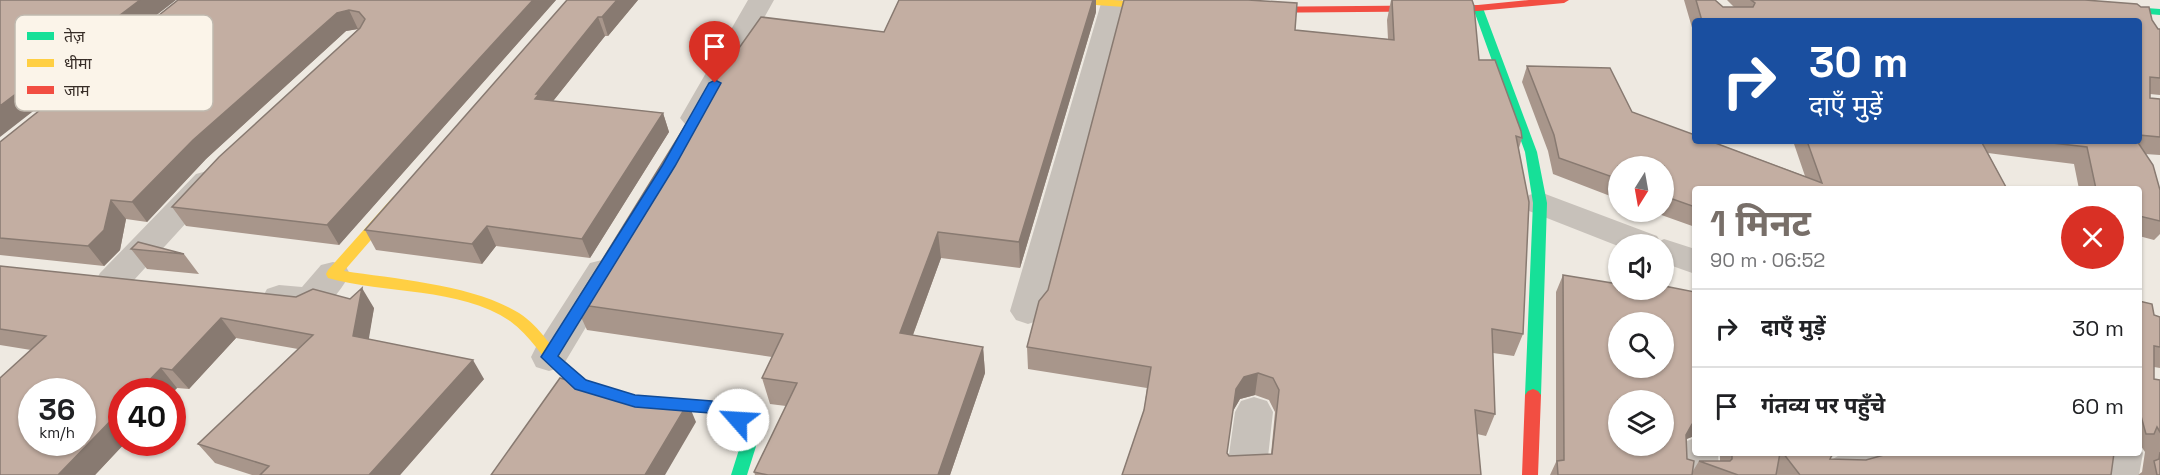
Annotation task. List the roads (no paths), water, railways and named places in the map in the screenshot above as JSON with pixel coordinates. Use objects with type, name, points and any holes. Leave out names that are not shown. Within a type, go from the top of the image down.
[{"type":"street","points":[[680,145],[761,0]]},
{"type":"street","points":[[1067,0],[1112,4],[1183,4]]},
{"type":"street","points":[[1240,9],[1478,8],[1564,0]]},
{"type":"street","points":[[1028,311],[1112,4]]},
{"type":"street","points":[[2089,7],[2144,14]]},
{"type":"street","points":[[1478,8],[1531,152],[1540,203],[1530,475]]},
{"type":"street","points":[[112,282],[227,160]]},
{"type":"street","points":[[252,296],[310,301],[405,192]]},
{"type":"street","points":[[1540,203],[1619,234]]},
{"type":"street","points":[[549,357],[618,246]]},
{"type":"street","points":[[1674,255],[1692,261]]},
{"type":"street","points":[[333,274],[477,300],[504,311],[530,328],[549,357],[580,385],[635,401],[712,407],[738,420],[750,440],[739,475]]},
{"type":"street","points":[[78,278],[147,285]]},
{"type":"street","points":[[1246,475],[1254,412]]},
{"type":"street","points":[[1698,456],[1699,475]]},
{"type":"street","points":[[1840,475],[1872,456]]},
{"type":"street","points":[[2119,475],[2122,456]]}]
